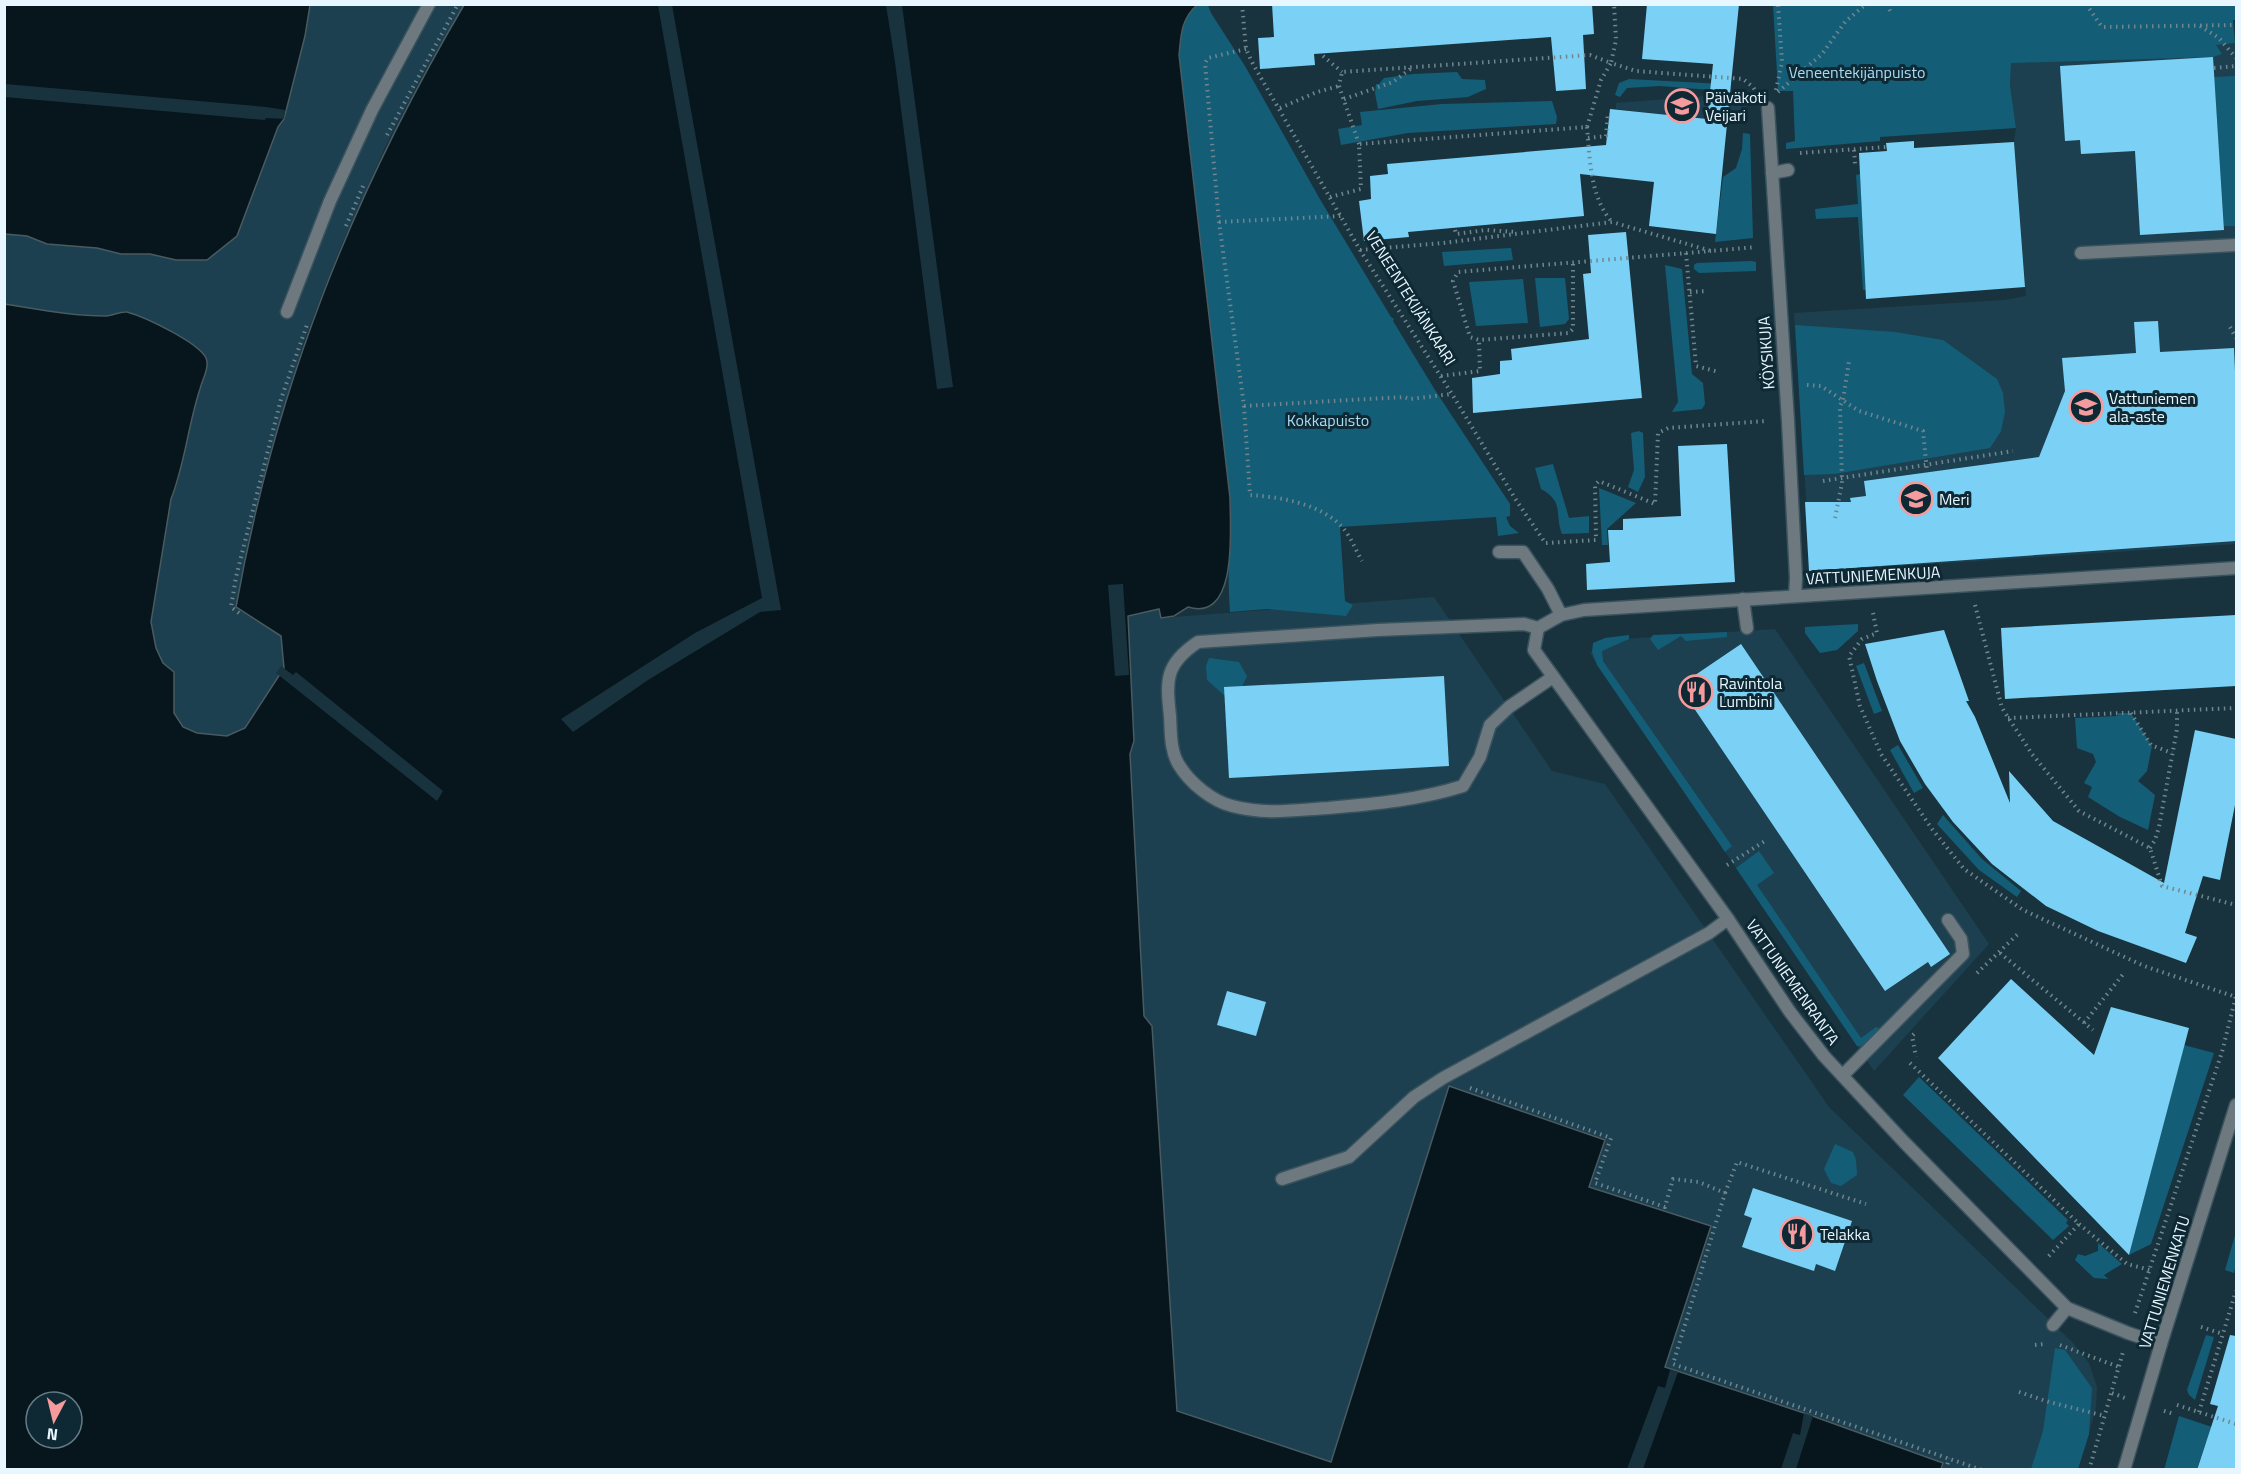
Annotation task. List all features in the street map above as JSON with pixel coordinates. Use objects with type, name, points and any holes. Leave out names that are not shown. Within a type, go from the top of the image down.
[{"type":"street","points":[[287,312],[334,191],[372,110],[429,4]]},
{"type":"street","name":"KÖYSIKUJA","points":[[1768,108],[1775,246],[1788,421],[1795,596]]},
{"type":"street","points":[[1772,173],[1788,170]]},
{"type":"street","points":[[2081,253],[2236,245]]},
{"type":"street","points":[[1499,552],[1522,552],[1548,589],[1561,615]]},
{"type":"street","name":"VATTUNIEMENKUJA","points":[[1538,628],[1561,615],[1584,610],[2236,568]]},
{"type":"street","points":[[1743,599],[1747,628]]},
{"type":"street","points":[[1538,628],[1524,624],[1197,642],[1182,652],[1172,668],[1167,684],[1173,754],[1179,766],[1195,784],[1214,798],[1231,806],[1272,813],[1385,803],[1432,796],[1463,786],[1480,757],[1490,725],[1509,707],[1553,677]]},
{"type":"street","name":"VATTUNIEMENRANTA","points":[[1538,628],[1534,650],[1728,919],[1790,1012],[1824,1056],[1904,1142],[2067,1308],[2161,1344]]},
{"type":"street","points":[[1282,1179],[1349,1157],[1414,1097],[1443,1078],[1709,933],[1728,919]]},
{"type":"street","points":[[1843,1075],[1963,954],[1960,939],[1948,921]]},
{"type":"street","name":"VATTUNIEMENKATU","points":[[2124,1470],[2236,1105]]},
{"type":"street","points":[[2053,1325],[2067,1308]]},
{"type":"path","points":[[383,144],[458,4]]},
{"type":"path","name":"VENEENTEKIJÄNKAARI","points":[[1242,4],[1246,49],[1329,197],[1516,500],[1552,554]]},
{"type":"path","points":[[1612,222],[1602,211],[1593,180],[1587,128],[1601,80],[1611,63],[1616,40],[1614,4]]},
{"type":"path","points":[[1778,4],[1782,62],[1775,94],[1822,54],[1845,22],[1866,4]]},
{"type":"path","points":[[1887,4],[1890,13]]},
{"type":"path","points":[[2086,4],[2102,27],[2236,26]]},
{"type":"path","points":[[2199,26],[2219,38],[2236,58]]},
{"type":"path","points":[[1246,49],[1208,58],[1205,63],[1219,222],[1244,406],[1250,495],[1276,497],[1322,512],[1343,528],[1362,561]]},
{"type":"path","points":[[1323,56],[1342,72],[1590,55],[1636,71],[1743,79],[1753,87],[1758,97],[1668,108]]},
{"type":"path","points":[[2214,68],[2236,66]]},
{"type":"path","points":[[1344,99],[1394,82],[1413,67]]},
{"type":"path","points":[[1329,197],[1361,189],[1359,144],[1340,86],[1342,72]]},
{"type":"path","points":[[1280,108],[1317,92],[1340,86]]},
{"type":"path","points":[[1588,138],[1606,136],[1608,113]]},
{"type":"path","points":[[1359,144],[1587,128]]},
{"type":"path","points":[[1770,156],[1886,147]]},
{"type":"path","points":[[1854,150],[1855,164]]},
{"type":"path","points":[[345,228],[364,185]]},
{"type":"path","points":[[1219,222],[1341,216]]},
{"type":"path","points":[[1360,250],[1612,222],[1711,251]]},
{"type":"path","points":[[1457,241],[1456,232],[1486,230],[1525,233]]},
{"type":"path","points":[[1573,264],[1573,329],[1569,333],[1479,340],[1470,337],[1453,281],[1458,272],[1775,246]]},
{"type":"path","points":[[1686,253],[1696,366],[1719,372]]},
{"type":"path","points":[[1690,292],[1707,291]]},
{"type":"path","points":[[239,613],[231,607],[236,577],[281,399],[311,314]]},
{"type":"path","points":[[2229,327],[2236,338]]},
{"type":"path","points":[[1441,376],[1480,371],[1479,340]]},
{"type":"path","points":[[1835,518],[1842,479],[1840,406],[1849,360]]},
{"type":"path","points":[[1785,385],[1821,386],[1858,411],[1923,431],[1927,471]]},
{"type":"path","points":[[1244,406],[1404,397],[1410,399],[1452,394]]},
{"type":"path","points":[[1546,543],[1596,540],[1594,485],[1599,481],[1655,504],[1658,433],[1668,428],[1788,421]]},
{"type":"path","points":[[1824,481],[2013,451]]},
{"type":"path","points":[[1974,586],[1979,621],[2002,708],[2032,754],[2079,811],[2150,848],[2162,886],[2236,905]]},
{"type":"path","points":[[1870,591],[1877,633],[1862,639],[1849,656],[1860,706],[1881,754],[1893,773],[1932,829],[1964,868],[2023,910],[2144,966],[2236,996],[2222,1052],[2139,1301]]},
{"type":"path","points":[[2008,718],[2236,708]]},
{"type":"path","points":[[2150,848],[2159,827],[2177,729],[2177,710]]},
{"type":"path","points":[[2131,713],[2152,746],[2172,753]]},
{"type":"path","points":[[1727,865],[1765,841]]},
{"type":"path","points":[[2000,953],[2093,1030]]},
{"type":"path","points":[[2084,1023],[2124,974]]},
{"type":"path","points":[[1914,1041],[1916,1058]]},
{"type":"path","points":[[1910,1063],[2079,1224],[2127,1264],[2150,1270]]},
{"type":"path","points":[[1443,1078],[1611,1138],[1595,1183],[1665,1207],[1673,1179],[1699,1182],[1725,1193]]},
{"type":"path","points":[[1866,1204],[1737,1162],[1725,1193],[1672,1364],[1982,1470]]},
{"type":"path","points":[[2034,1273],[2079,1224]]},
{"type":"path","points":[[2199,1412],[2236,1291]]},
{"type":"path","points":[[2201,1327],[2223,1334]]},
{"type":"path","points":[[2035,1345],[2054,1342],[2119,1367],[2089,1470]]},
{"type":"path","points":[[2019,1392],[2105,1416]]},
{"type":"path","points":[[2178,1405],[2236,1424]]},
{"type":"path","points":[[1946,1470],[1949,1458]]},
{"type":"shaded area","points":[[4,5],[310,5],[305,36],[284,119],[278,127],[237,236],[207,260],[176,260],[150,254],[121,254],[97,248],[47,244],[27,236],[5,234]]},
{"type":"shaded area","points":[[310,5],[464,5],[425,70],[386,145],[341,246],[304,341],[274,442],[246,552],[281,636],[284,668],[245,729],[227,736],[201,733],[183,727],[174,713],[174,672],[163,663],[156,648],[151,622],[171,499],[178,481],[193,408],[207,366],[205,357],[186,340],[152,322],[124,311],[107,316],[55,312],[5,304],[4,234],[27,236],[47,244],[97,248],[121,254],[150,254],[176,260],[305,36]]},
{"type":"shaded area","points":[[464,5],[1197,5],[1185,22],[1179,55],[1230,498],[1231,529],[1228,569],[1224,587],[1216,601],[1204,608],[1188,607],[1174,616],[1161,618],[1159,609],[1128,616],[1134,741],[1130,754],[1144,1016],[1152,1026],[1177,1411],[1331,1462],[1449,1086],[1605,1140],[1589,1187],[1711,1226],[1665,1367],[1804,1413],[1943,1463],[1941,1469],[5,1469],[4,304],[92,316],[108,316],[127,312],[182,338],[206,358],[206,369],[171,499],[151,622],[156,648],[163,663],[174,672],[174,713],[183,727],[197,733],[227,736],[245,728],[284,668],[281,636],[236,607],[252,526],[272,448],[296,371],[353,221],[387,149]]},
{"type":"shaded area","points":[[2235,43],[2236,544],[1811,572],[1794,313],[2004,300],[2026,296],[2014,142],[2016,128],[2010,85],[2011,58]]},
{"type":"shaded area","name":"Päiväkoti Veijari","points":[[1746,93],[1748,124],[1616,109],[1616,103]]},
{"type":"shaded area","points":[[1434,597],[1552,771],[1605,784],[1829,1107],[2072,1342],[2089,1363],[2097,1387],[2096,1408],[2078,1469],[1941,1469],[1943,1463],[1804,1413],[1664,1367],[1711,1226],[1589,1187],[1605,1140],[1449,1087],[1331,1462],[1177,1411],[1152,1026],[1144,1017],[1130,754],[1134,741],[1128,615],[1159,609],[1161,618]]},
{"type":"shaded area","points":[[1775,629],[1989,944],[1874,1071],[1590,653],[1609,640]]},
{"type":"green space","name":"Veneentekijänpuisto","points":[[2236,4],[2236,20],[2233,20],[2235,43],[2216,45],[2222,54],[2213,57],[2011,63],[2010,85],[2016,128],[1880,137],[1880,141],[1786,149],[1786,143],[1795,141],[1793,91],[1778,91],[1773,5]]},
{"type":"green space","name":"Kokkapuisto","points":[[1198,5],[1208,5],[1321,201],[1394,319],[1393,321],[1510,504],[1510,516],[1506,517],[1510,526],[1519,533],[1498,536],[1496,517],[1340,527],[1345,601],[1353,605],[1346,616],[1267,609],[1230,612],[1230,498],[1179,55],[1185,21]]},
{"type":"green space","points":[[1457,72],[1462,79],[1485,80],[1486,89],[1468,97],[1417,101],[1378,109],[1376,84],[1384,78]]},
{"type":"green space","points":[[2236,76],[2236,226],[2224,226],[2214,77]]},
{"type":"green space","points":[[1629,79],[1723,84],[1723,91],[1660,86],[1627,88],[1620,97],[1615,95],[1619,83]]},
{"type":"green space","points":[[1552,101],[1557,117],[1556,124],[1408,133],[1341,145],[1338,129],[1362,125],[1360,112],[1442,104]]},
{"type":"green space","points":[[1743,133],[1750,134],[1753,238],[1715,242],[1723,177],[1736,168],[1742,149]]},
{"type":"green space","points":[[1860,174],[1866,290],[1863,290],[1858,217],[1816,219],[1815,209],[1858,204],[1856,175]]},
{"type":"green space","points":[[1511,248],[1513,260],[1444,266],[1442,252]]},
{"type":"green space","points":[[1756,262],[1756,271],[1699,273],[1694,269],[1697,263]]},
{"type":"green space","points":[[1665,265],[1682,269],[1692,374],[1703,383],[1705,404],[1702,409],[1672,412],[1678,402]]},
{"type":"green space","points":[[1535,278],[1565,278],[1569,319],[1565,324],[1540,327]]},
{"type":"green space","points":[[1523,279],[1528,323],[1476,326],[1469,282]]},
{"type":"green space","points":[[1795,325],[1895,332],[1943,340],[1997,379],[2003,393],[2005,412],[2001,431],[1990,448],[1834,474],[1804,475]]},
{"type":"green space","points":[[1639,431],[1643,433],[1645,477],[1638,492],[1628,487],[1634,470],[1631,433]]},
{"type":"green space","points":[[1553,464],[1569,518],[1589,516],[1589,533],[1562,534],[1556,504],[1541,489],[1535,468]]},
{"type":"green space","points":[[1599,488],[1636,503],[1607,529],[1608,545],[1602,545]]},
{"type":"green space","points":[[1858,624],[1858,631],[1837,650],[1820,653],[1805,633],[1805,627]]},
{"type":"green space","points":[[1727,632],[1727,637],[1686,641],[1681,636],[1658,650],[1650,639],[1653,635]]},
{"type":"green space","points":[[1629,635],[1629,639],[1602,651],[1603,661],[1732,846],[1725,852],[1597,665],[1592,652],[1593,643],[1605,638]]},
{"type":"green space","points":[[1209,658],[1239,662],[1247,676],[1234,704],[1207,680],[1206,666]]},
{"type":"green space","points":[[1864,663],[1882,711],[1874,714],[1856,666]]},
{"type":"green space","points":[[2118,713],[2131,713],[2152,746],[2147,771],[2138,781],[2155,795],[2148,830],[2120,817],[2088,797],[2092,787],[2084,783],[2096,762],[2093,754],[2077,748],[2075,718],[2118,716]]},
{"type":"green space","points":[[1898,745],[1923,788],[1914,793],[1890,750]]},
{"type":"green space","points":[[1943,815],[1982,859],[2021,891],[2017,897],[1979,870],[1937,824]]},
{"type":"green space","points":[[1759,851],[1774,873],[1757,885],[1861,1038],[1876,1027],[1880,1029],[1880,1033],[1864,1046],[1857,1046],[1736,868]]},
{"type":"green space","points":[[2184,1045],[2214,1053],[2151,1244],[2129,1255]]},
{"type":"green space","points":[[1919,1077],[2068,1220],[2066,1223],[2069,1226],[2053,1240],[1903,1095]]},
{"type":"green space","points":[[1835,1144],[1853,1152],[1856,1160],[1857,1175],[1841,1186],[1831,1183],[1824,1169]]},
{"type":"green space","points":[[2236,1232],[2236,1264],[2234,1273],[2225,1270]]},
{"type":"green space","points":[[2098,1243],[2122,1264],[2104,1275],[2108,1279],[2094,1278],[2075,1260],[2078,1254],[2085,1256],[2098,1251]]},
{"type":"green space","points":[[2206,1335],[2214,1337],[2195,1400],[2187,1390]]},
{"type":"green space","points":[[2055,1348],[2065,1350],[2092,1388],[2089,1434],[2078,1469],[2031,1469],[2043,1431]]},
{"type":"green space","points":[[2179,1416],[2236,1435],[2236,1452],[2206,1442],[2197,1469],[2164,1470]]},
{"type":"pier","points":[[658,5],[672,5],[781,610],[760,612],[648,680],[573,732],[561,719],[695,633],[762,598]]},
{"type":"pier","points":[[886,5],[902,5],[953,387],[937,389]]},
{"type":"pier","points":[[5,84],[285,110],[284,119],[266,118],[265,120],[5,97]]},
{"type":"pier","points":[[1123,584],[1129,675],[1115,676],[1108,585]]},
{"type":"pier","points":[[281,666],[293,675],[296,672],[443,791],[437,801],[276,673]]},
{"type":"pier","points":[[1670,1370],[1678,1372],[1643,1469],[1627,1469],[1658,1386],[1665,1388]]},
{"type":"pier","points":[[1804,1413],[1813,1416],[1796,1469],[1781,1469],[1793,1433],[1800,1435]]},
{"type":"building","points":[[1272,4],[1592,4],[1594,34],[1583,35],[1586,89],[1556,91],[1551,37],[1314,54],[1315,65],[1260,69],[1258,38],[1274,37]]},
{"type":"building","points":[[1647,4],[1739,4],[1716,234],[1649,226],[1654,182],[1580,174],[1584,216],[1408,232],[1409,237],[1364,241],[1359,201],[1371,199],[1370,176],[1388,174],[1387,164],[1606,145],[1610,109],[1707,119],[1713,64],[1642,59]]},
{"type":"building","points":[[2213,57],[2224,230],[2140,235],[2135,151],[2081,154],[2080,140],[2065,141],[2060,66]]},
{"type":"building","points":[[1914,141],[1914,148],[2014,142],[2025,287],[1866,299],[1859,153],[1887,151],[1886,143]]},
{"type":"building","points":[[1626,232],[1642,398],[1473,413],[1472,378],[1500,374],[1500,361],[1512,360],[1511,349],[1589,339],[1583,274],[1591,273],[1588,235]]},
{"type":"building","points":[[2158,321],[2160,352],[2234,348],[2236,541],[1809,571],[1805,502],[1851,502],[1850,498],[1866,496],[1864,481],[2039,457],[2065,391],[2062,358],[2136,353],[2134,322]]},
{"type":"building","points":[[1727,444],[1735,582],[1587,590],[1586,564],[1610,562],[1608,530],[1623,530],[1623,519],[1681,516],[1678,446]]},
{"type":"building","points":[[2236,615],[2236,686],[2005,699],[2001,628]]},
{"type":"building","points":[[1944,630],[1969,701],[1966,701],[1975,717],[2010,803],[2009,771],[2053,821],[2164,883],[2195,730],[2236,739],[2236,800],[2220,880],[2203,876],[2185,933],[2197,937],[2186,963],[2098,931],[2046,906],[1992,864],[1953,822],[1925,784],[1900,741],[1865,644]]},
{"type":"building","points":[[1741,644],[1950,954],[1931,967],[1928,962],[1885,991],[1679,686]]},
{"type":"building","points":[[1444,676],[1449,766],[1229,778],[1224,687]]},
{"type":"building","points":[[2011,979],[2094,1055],[2111,1007],[2189,1028],[2129,1255],[1938,1058]]},
{"type":"building","points":[[1227,991],[1266,1002],[1256,1036],[1217,1025]]},
{"type":"building","name":"Telakka","points":[[1753,1188],[1852,1221],[1835,1271],[1816,1264],[1814,1271],[1742,1247],[1752,1218],[1744,1215]]},
{"type":"building","points":[[2230,1335],[2236,1336],[2236,1470],[2197,1470],[2218,1406],[2210,1404]]},
{"type":"place","name":"Päiväkoti Veijari","points":[[1682,106]]},
{"type":"place","name":"Vattuniemen ala-aste","points":[[2086,407]]},
{"type":"place","name":"Meri","points":[[1916,499]]},
{"type":"place","name":"Ravintola Lumbini","points":[[1696,692]]},
{"type":"place","name":"Telakka","points":[[1797,1234]]}]
